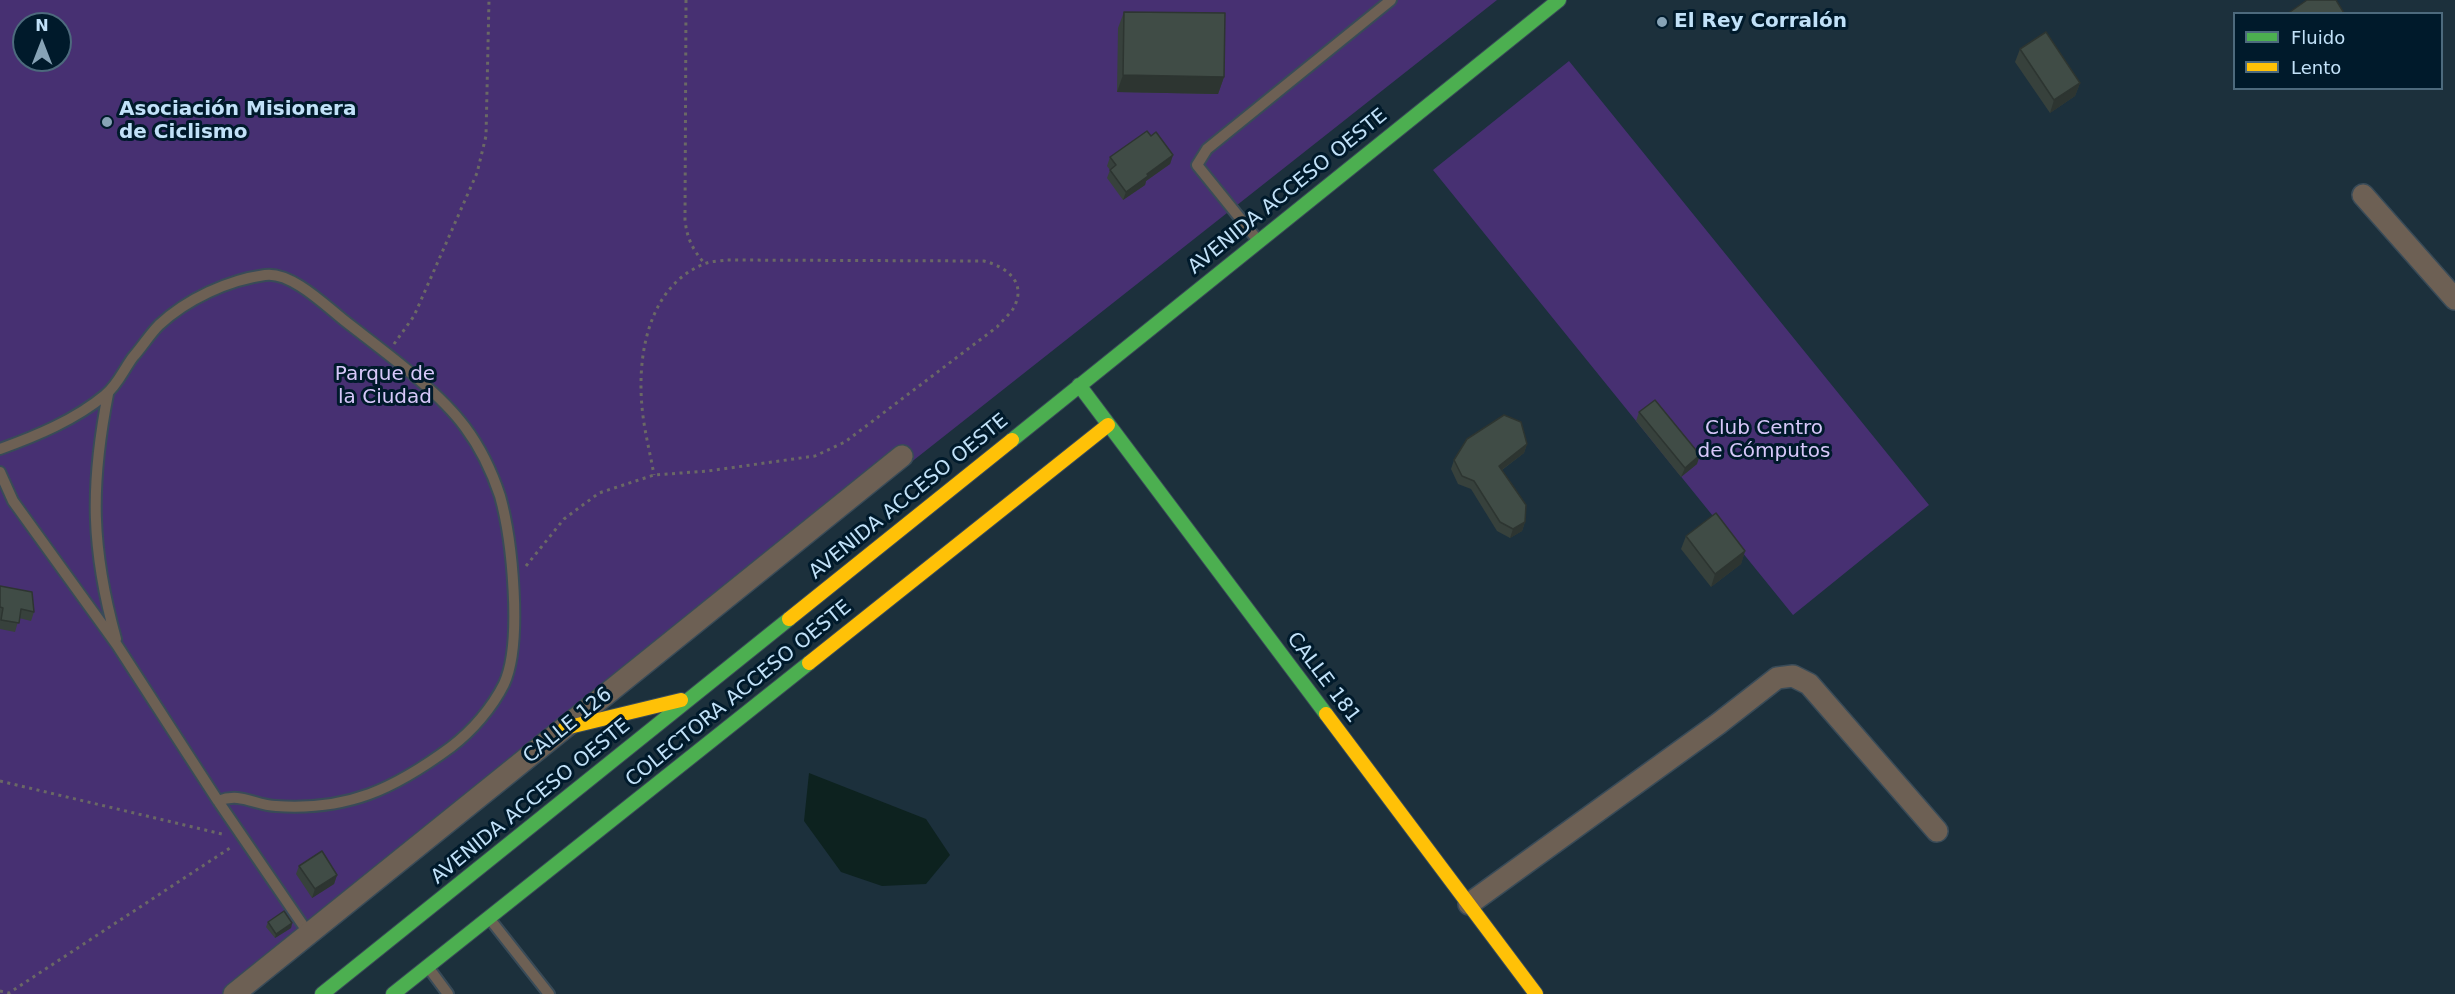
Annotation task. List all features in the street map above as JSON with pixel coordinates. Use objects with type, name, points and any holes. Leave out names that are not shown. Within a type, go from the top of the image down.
[{"type":"main road","points":[[1521,30],[1550,0]]},
{"type":"main road","points":[[1521,30],[1559,0]]},
{"type":"main road","name":"AVENIDA ACCESO OESTE","points":[[322,994],[1521,30]]},
{"type":"main road","name":"CALLE 181","points":[[1079,386],[1536,994]]},
{"type":"main road","name":"COLECTORA ACCESO OESTE","points":[[393,994],[1108,425]]},
{"type":"main road","points":[[566,728],[692,698]]},
{"type":"street","points":[[2363,195],[2455,299]]},
{"type":"street","name":"CALLE 126","points":[[234,994],[902,456]]},
{"type":"street","points":[[1469,904],[1718,724],[1777,678],[1792,676],[1809,684],[1937,831]]},
{"type":"lane","points":[[1258,241],[1197,165],[1207,149],[1391,0]]},
{"type":"lane","points":[[0,449],[51,428],[108,394],[158,326],[190,300],[267,274],[295,282],[387,354],[445,405],[464,425],[474,440],[499,495],[509,550],[513,639],[509,668],[504,683],[475,725],[452,746],[388,787],[343,804],[273,806],[231,796],[219,801]]},
{"type":"lane","points":[[108,394],[98,444],[94,495],[96,546],[117,645]]},
{"type":"lane","points":[[0,472],[13,501],[117,645],[244,839],[309,933]]},
{"type":"lane","points":[[489,918],[549,994]]},
{"type":"lane","points":[[428,966],[448,994]]},
{"type":"path","points":[[387,354],[414,316],[477,173],[486,136],[489,0]]},
{"type":"path","points":[[686,0],[685,220],[687,237],[694,251],[705,264]]},
{"type":"path","points":[[512,584],[564,519],[599,493],[654,475],[708,471],[815,456],[845,442],[997,327],[1012,310],[1018,295],[1014,278],[1000,265],[984,261],[727,260],[705,264],[682,276],[654,311],[643,362],[642,406],[654,475]]},
{"type":"path","points":[[0,781],[244,839]]},
{"type":"path","points":[[0,990],[9,993],[244,839]]},
{"type":"green space","name":"Parque de la Ciudad","points":[[0,0],[1497,0],[237,994],[0,994]]},
{"type":"green space","name":"Club Centro de Cómputos","points":[[1569,61],[1929,505],[1793,615],[1433,170]]},
{"type":"shaded area","points":[[809,773],[926,819],[950,855],[926,884],[882,886],[841,872],[804,821]]},
{"type":"building","points":[[2307,0],[2336,0],[2343,12],[2290,12]]},
{"type":"building","points":[[1124,12],[1225,13],[1224,77],[1123,75]]},
{"type":"building","points":[[2046,32],[2080,83],[2054,100],[2020,49]]},
{"type":"building","points":[[1147,131],[1151,136],[1156,132],[1173,155],[1126,192],[1110,170],[1116,165],[1110,157]]},
{"type":"building","points":[[1655,400],[1700,455],[1685,468],[1639,412]]},
{"type":"building","points":[[1504,415],[1521,422],[1527,444],[1499,466],[1526,505],[1525,522],[1513,529],[1500,522],[1474,481],[1462,476],[1454,460],[1467,439]]},
{"type":"building","points":[[1716,513],[1745,551],[1715,574],[1686,536]]},
{"type":"building","points":[[0,586],[32,592],[34,612],[21,609],[19,623],[1,620],[3,608],[0,607]]},
{"type":"building","points":[[322,851],[337,875],[315,889],[299,866]]},
{"type":"building","points":[[284,911],[292,923],[276,934],[268,922]]},
{"type":"traffic: fast","points":[[1012,440],[1559,0]]},
{"type":"traffic: fast","points":[[1079,385],[1326,714]]},
{"type":"traffic: fast","points":[[322,994],[789,619]]},
{"type":"traffic: fast","points":[[393,994],[809,663]]},
{"type":"traffic: slow","points":[[809,663],[1108,425]]},
{"type":"traffic: slow","points":[[789,619],[1012,440]]},
{"type":"traffic: slow","points":[[565,728],[681,700]]},
{"type":"traffic: slow","points":[[1326,714],[1536,994]]},
{"type":"place","name":"El Rey Corralón","points":[[1662,22]]},
{"type":"place","name":"Asociación Misionera de Ciclismo","points":[[107,122]]}]
